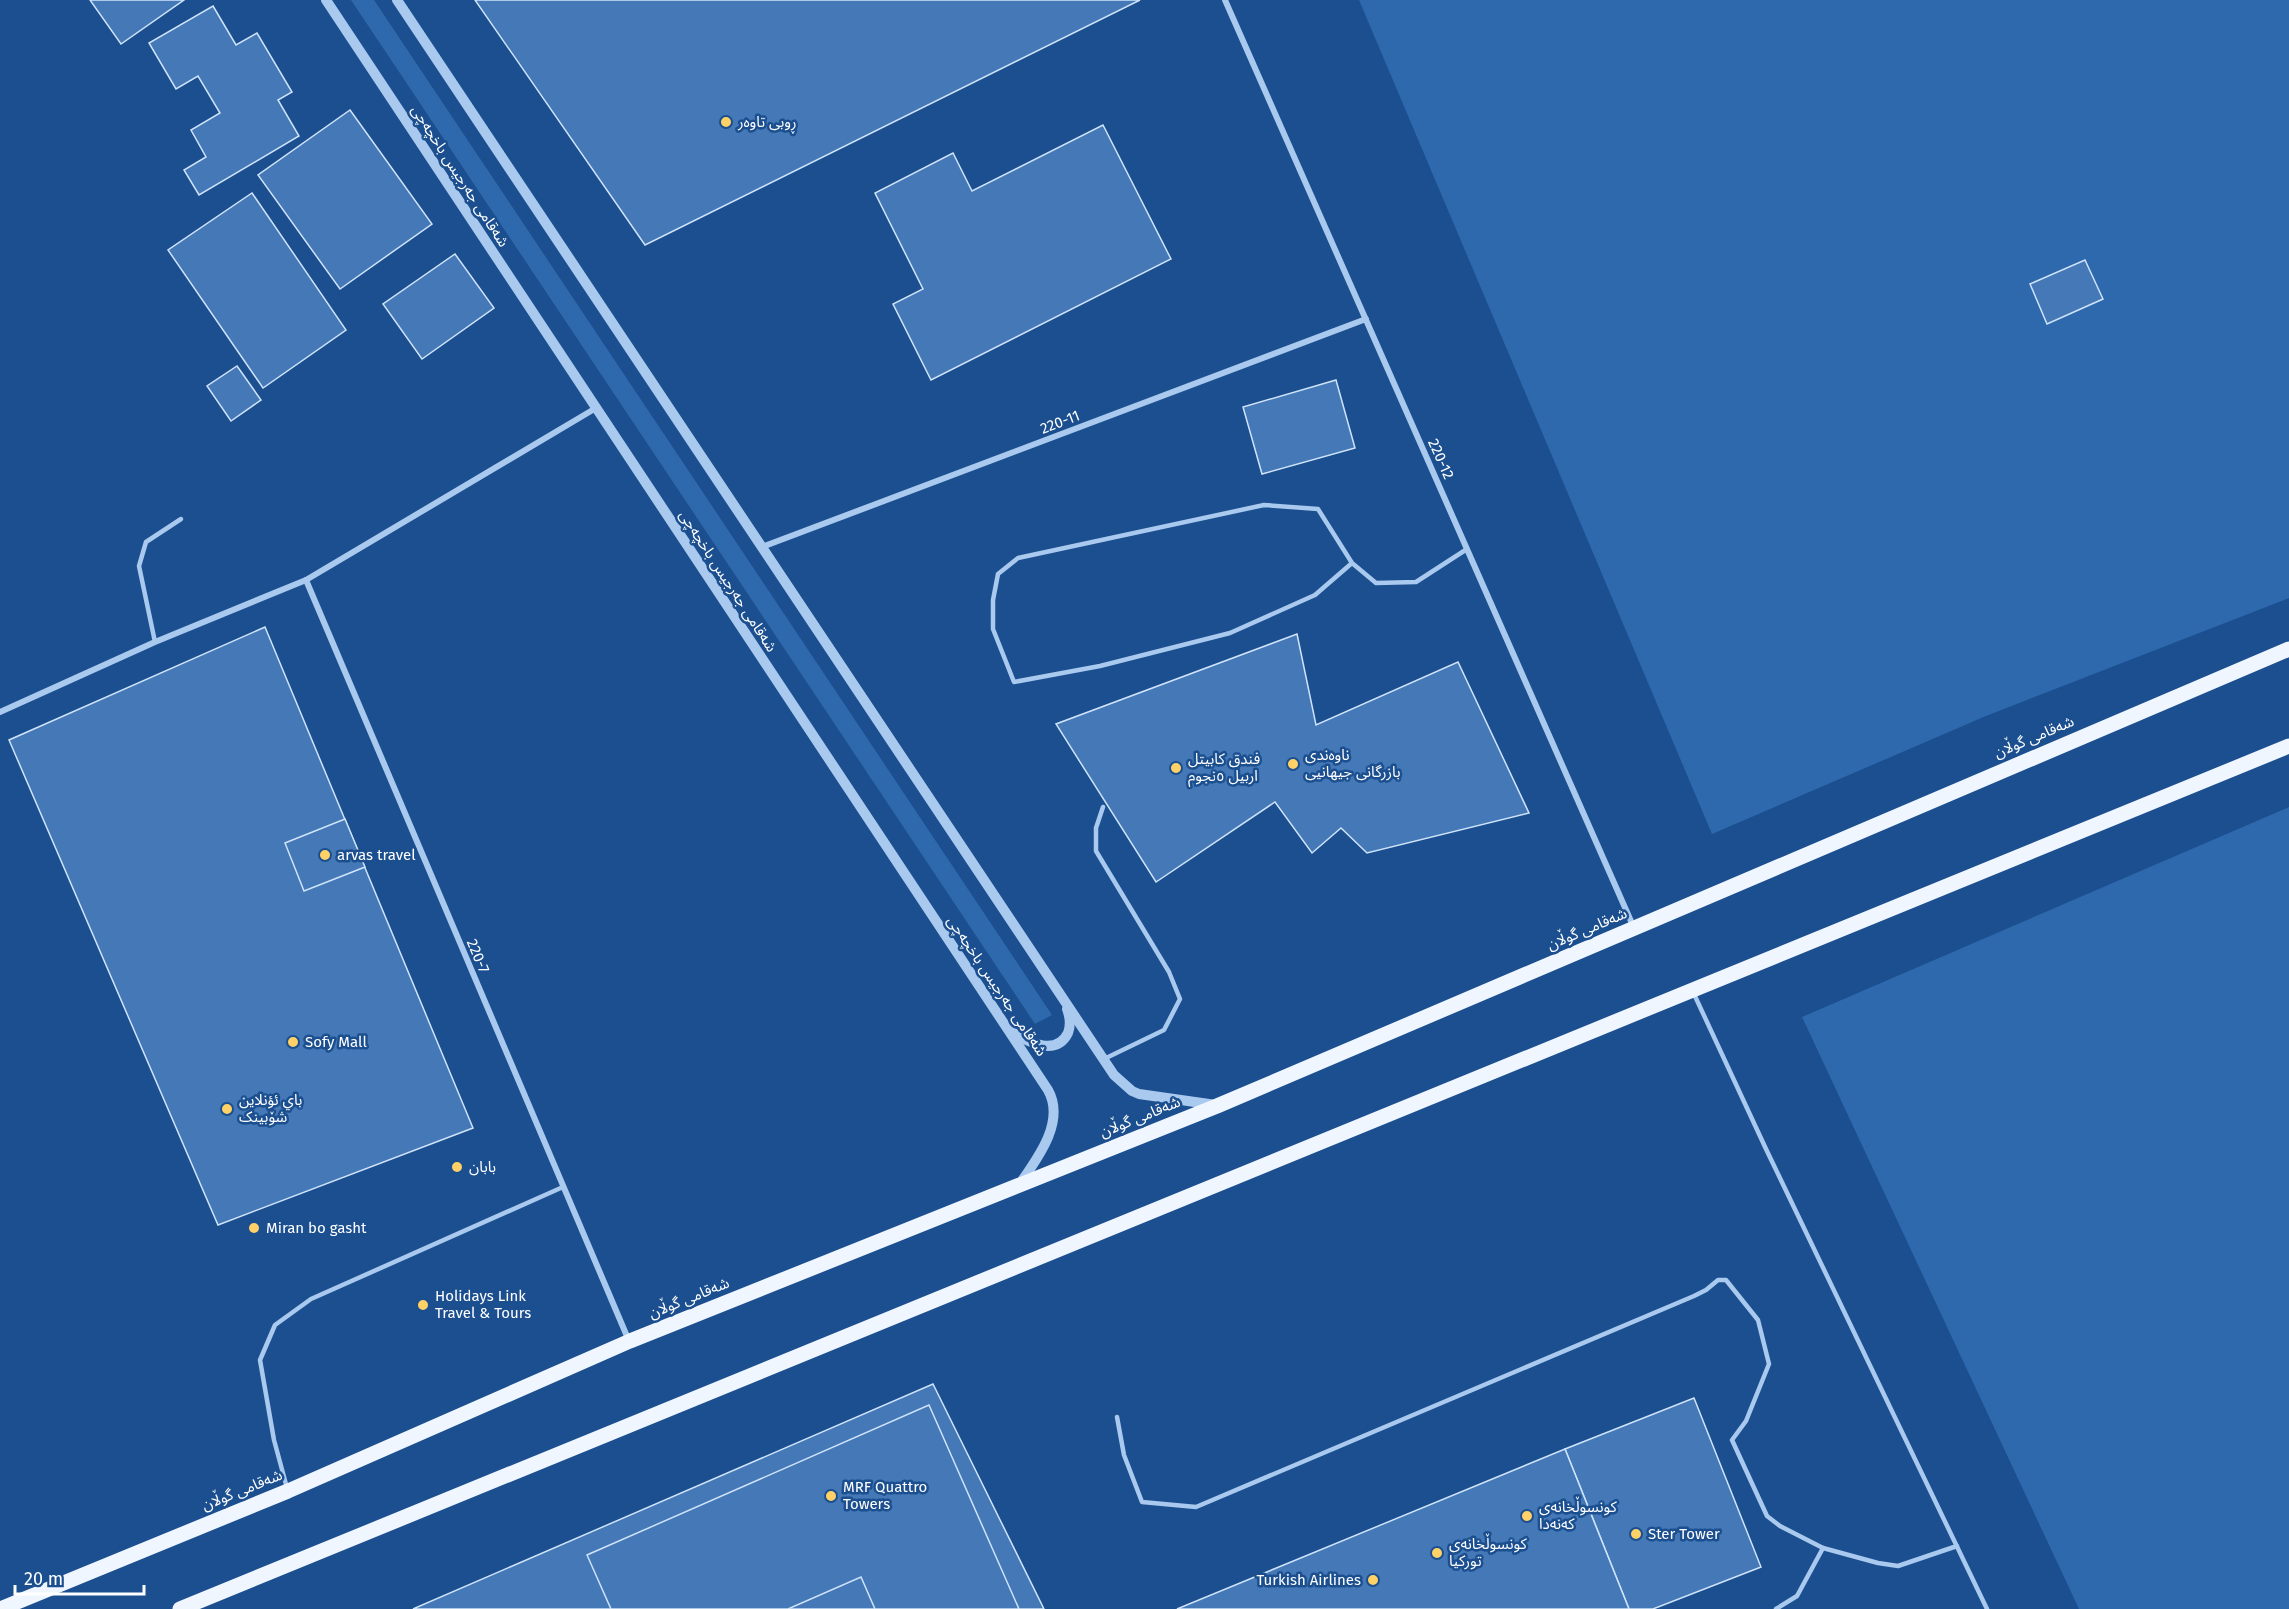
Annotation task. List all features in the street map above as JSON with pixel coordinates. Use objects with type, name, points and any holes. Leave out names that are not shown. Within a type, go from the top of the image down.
[{"type":"main road","name":"شەقامی گوڵان","points":[[0,1609],[288,1491],[630,1341],[1216,1106],[2289,649]]},
{"type":"main road","points":[[180,1609],[2289,746]]},
{"type":"street","name":"شەقامی جەرجیس باخچەچی","points":[[326,0],[1048,1090],[1054,1106],[1047,1139],[1037,1159],[1018,1185]]},
{"type":"street","points":[[396,0],[1104,1059],[1122,1083],[1139,1094],[1216,1106]]},
{"type":"street","name":"220-12","points":[[1225,0],[1634,928]]},
{"type":"street","name":"220-11","points":[[762,547],[1366,320]]},
{"type":"street","points":[[0,712],[155,642],[306,580],[596,408]]},
{"type":"street","name":"220-7","points":[[306,580],[630,1341]]},
{"type":"street","points":[[1007,1028],[1034,1044],[1045,1046],[1061,1042],[1068,1032],[1070,1017],[1062,995]]},
{"type":"lane","points":[[1352,563],[1315,595],[1230,633],[1100,666],[1047,676],[1014,682],[993,629],[993,600],[998,574],[1018,558],[1264,505],[1318,509],[1352,563],[1376,583],[1416,582],[1467,549]]},
{"type":"lane","points":[[155,642],[140,566],[146,542],[181,519]]},
{"type":"lane","points":[[1103,807],[1096,828],[1096,851],[1169,972],[1180,999],[1164,1030],[1104,1059]]},
{"type":"lane","points":[[1693,991],[1771,1160],[1987,1609]]},
{"type":"lane","points":[[288,1491],[274,1440],[260,1360],[275,1326],[311,1299],[563,1187]]},
{"type":"lane","points":[[1117,1417],[1124,1455],[1142,1502],[1196,1507],[1694,1296],[1718,1280],[1726,1280],[1758,1320],[1769,1364],[1746,1421],[1731,1440],[1767,1516],[1780,1526],[1823,1548],[1878,1563],[1898,1566],[1957,1546]]},
{"type":"lane","points":[[1776,1609],[1797,1596],[1823,1548]]},
{"type":"shaded area","points":[[351,0],[374,0],[1052,1015],[1035,1024]]},
{"type":"shaded area","points":[[1359,0],[2289,0],[2289,598],[1986,716],[1712,834]]},
{"type":"shaded area","points":[[2289,807],[2289,1609],[2079,1609],[1802,1017]]},
{"type":"building","points":[[90,0],[184,0],[121,44]]},
{"type":"building","name":"ڕوبی تاوەر","points":[[475,0],[1140,0],[645,245]]},
{"type":"building","points":[[213,6],[236,45],[257,33],[292,92],[278,100],[299,136],[199,195],[184,170],[206,157],[191,130],[220,113],[198,76],[176,89],[149,43]]},
{"type":"building","points":[[350,110],[432,224],[340,289],[258,175]]},
{"type":"building","points":[[1103,125],[1171,259],[931,380],[893,304],[923,289],[875,193],[953,153],[972,191]]},
{"type":"building","points":[[252,193],[346,330],[263,388],[168,250]]},
{"type":"building","points":[[455,254],[494,308],[422,359],[383,304]]},
{"type":"building","points":[[2085,260],[2103,299],[2047,324],[2030,284]]},
{"type":"building","points":[[237,366],[261,400],[231,421],[207,386]]},
{"type":"building","points":[[1336,380],[1355,448],[1262,474],[1243,407]]},
{"type":"building","points":[[265,627],[473,1128],[218,1225],[9,740]]},
{"type":"building","name":"ناوەندی بازرگانی جیهانیی","points":[[1297,634],[1316,725],[1458,662],[1529,813],[1367,853],[1341,828],[1312,853],[1275,802],[1156,882],[1056,724]]},
{"type":"building","name":"arvas travel","points":[[345,819],[365,867],[304,891],[285,843]]},
{"type":"building","name":"MRF Quattro Towers","points":[[933,1384],[1044,1609],[413,1609]]},
{"type":"building","points":[[1694,1398],[1761,1567],[1653,1609],[1629,1609],[1565,1449]]},
{"type":"building","name":"MRF Quattro Towers","points":[[929,1405],[1019,1609],[875,1609],[861,1577],[788,1609],[611,1609],[587,1555]]},
{"type":"building","points":[[1565,1449],[1629,1609],[1177,1609]]},
{"type":"place","name":"ڕوبی تاوەر","points":[[726,122]]},
{"type":"place","name":"ناوەندی بازرگانی جیهانیی","points":[[1293,764]]},
{"type":"place","name":"فندق كابيتل اربيل ٥نجوم","points":[[1176,768]]},
{"type":"place","name":"arvas travel","points":[[325,855]]},
{"type":"place","name":"Sofy Mall","points":[[293,1042]]},
{"type":"place","name":"باي ئؤنلاین شۆبینک","points":[[227,1109]]},
{"type":"place","name":"بابان","points":[[457,1167]]},
{"type":"place","name":"Miran bo gasht","points":[[254,1228]]},
{"type":"place","name":"Holidays Link Travel & Tours","points":[[423,1305]]},
{"type":"place","name":"MRF Quattro Towers","points":[[831,1496]]},
{"type":"place","name":"کونسوڵخانەی کەنەدا","points":[[1527,1516]]},
{"type":"place","name":"Ster Tower","points":[[1636,1534]]},
{"type":"place","name":"کونسوڵخانەی تورکیا","points":[[1437,1553]]},
{"type":"place","name":"Turkish Airlines","points":[[1373,1580]]}]
